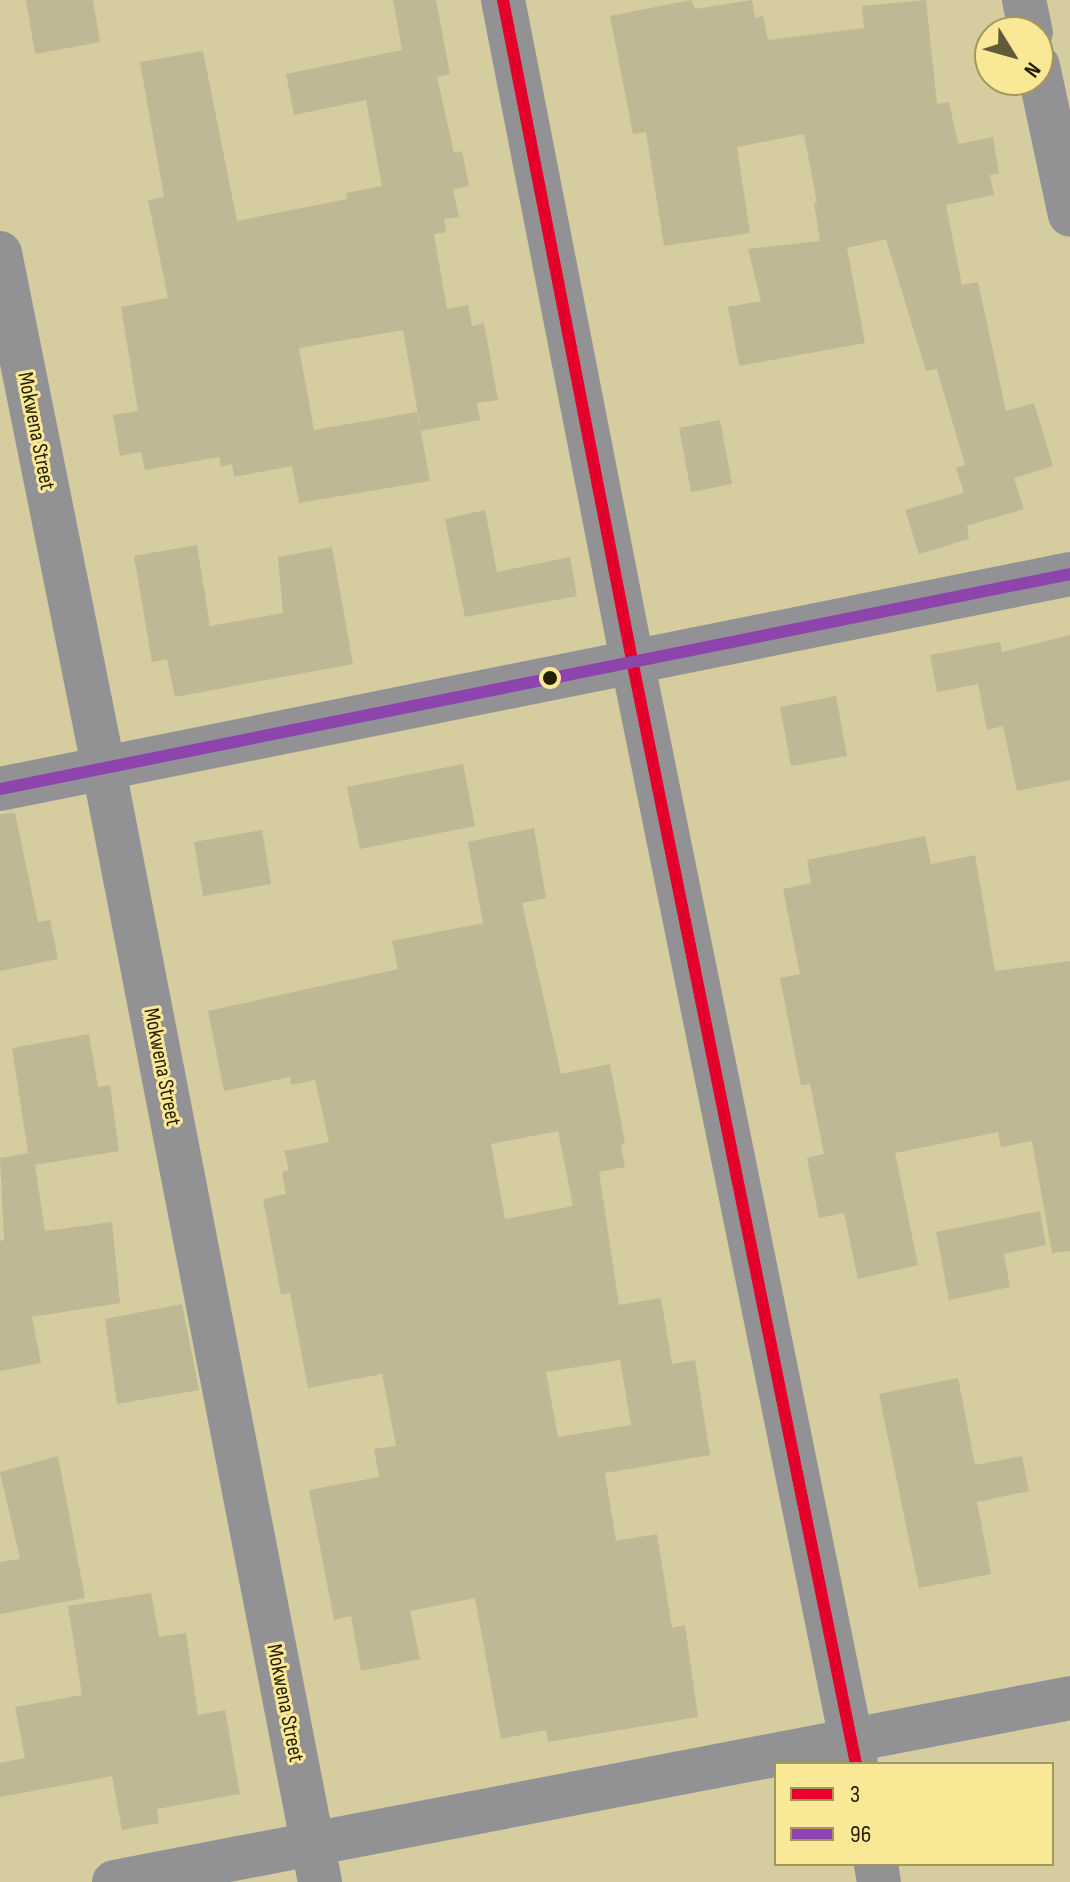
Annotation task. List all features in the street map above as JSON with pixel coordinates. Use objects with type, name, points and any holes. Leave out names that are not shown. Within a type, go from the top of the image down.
[{"type":"street","points":[[503,0],[632,660],[853,1751]]},
{"type":"street","points":[[1044,96],[1070,215]]},
{"type":"street","name":"Mokwena Street","points":[[0,253],[104,770],[316,1862]]},
{"type":"street","points":[[0,789],[1070,574]]},
{"type":"street","points":[[800,1762],[1070,1698]]},
{"type":"street","points":[[114,1882],[316,1862],[774,1767]]},
{"type":"building","points":[[26,0],[93,0],[100,42],[35,54]]},
{"type":"building","points":[[393,0],[436,0],[450,74],[437,77],[454,153],[462,151],[469,186],[453,189],[459,217],[444,219],[446,232],[434,234],[447,309],[468,305],[472,326],[484,323],[498,400],[477,403],[480,420],[421,431],[403,330],[299,348],[314,430],[417,412],[430,481],[299,503],[292,466],[234,477],[232,464],[221,467],[219,457],[145,470],[141,452],[120,456],[113,415],[138,411],[121,307],[168,298],[148,200],[164,197],[140,62],[203,51],[237,221],[347,199],[346,193],[382,186],[366,100],[294,115],[286,74],[402,50]]},
{"type":"building","points":[[691,0],[695,9],[752,0],[755,18],[763,16],[768,40],[864,28],[862,6],[926,0],[937,104],[949,102],[958,144],[993,137],[999,173],[990,175],[994,195],[946,205],[962,285],[978,282],[1006,411],[1034,403],[1053,466],[1014,478],[1024,509],[967,526],[969,539],[919,554],[905,510],[964,493],[956,468],[965,465],[937,369],[926,371],[886,239],[847,248],[865,343],[739,366],[728,307],[761,301],[748,249],[820,241],[814,203],[817,203],[804,134],[737,147],[750,233],[664,246],[646,132],[633,134],[610,16]]},
{"type":"building","points":[[720,420],[732,484],[691,492],[679,428]]},
{"type":"building","points":[[485,510],[497,572],[570,557],[577,596],[465,617],[445,519]]},
{"type":"building","points":[[197,545],[210,626],[283,613],[278,557],[332,547],[353,664],[175,697],[167,659],[152,662],[134,556]]},
{"type":"building","points":[[1070,635],[1070,780],[1017,791],[1003,726],[987,730],[978,684],[937,692],[930,655],[1000,642],[1002,652]]},
{"type":"building","points":[[836,696],[847,756],[791,766],[780,707]]},
{"type":"building","points":[[463,764],[475,826],[360,849],[347,787]]},
{"type":"building","points":[[15,813],[38,922],[50,920],[58,959],[0,971],[0,814]]},
{"type":"building","points":[[534,828],[546,898],[522,903],[561,1074],[610,1064],[625,1143],[621,1145],[625,1167],[599,1172],[619,1305],[661,1298],[672,1364],[695,1360],[710,1455],[605,1473],[616,1541],[657,1534],[672,1628],[685,1625],[698,1717],[548,1742],[546,1730],[501,1739],[475,1598],[410,1611],[420,1659],[361,1671],[351,1616],[334,1620],[309,1490],[379,1477],[374,1449],[396,1446],[382,1374],[308,1388],[290,1293],[281,1295],[263,1199],[286,1194],[282,1172],[289,1170],[284,1151],[329,1142],[315,1080],[291,1085],[290,1077],[224,1091],[208,1011],[398,969],[392,941],[483,923],[468,842]],"holes":[[[558,1131],[573,1206],[505,1219],[491,1144]],[[620,1360],[631,1425],[558,1437],[546,1372]]]},
{"type":"building","points":[[262,830],[271,884],[203,896],[194,842]]},
{"type":"building","points":[[925,836],[931,864],[975,855],[995,971],[1070,961],[1070,1251],[1052,1253],[1032,1141],[1001,1147],[998,1132],[895,1153],[918,1265],[858,1279],[844,1213],[819,1218],[807,1158],[824,1154],[810,1084],[801,1085],[780,978],[800,974],[783,889],[811,883],[807,860]]},
{"type":"building","points":[[89,1034],[98,1087],[110,1085],[119,1151],[35,1165],[45,1231],[112,1222],[120,1303],[32,1317],[41,1363],[0,1371],[0,1241],[4,1240],[0,1158],[28,1153],[12,1048]]},
{"type":"building","points":[[1040,1211],[1046,1245],[1004,1254],[1010,1287],[949,1300],[936,1232]]},
{"type":"building","points":[[182,1304],[199,1390],[117,1404],[105,1319]]},
{"type":"building","points":[[958,1378],[975,1465],[1022,1456],[1029,1491],[977,1502],[991,1574],[919,1588],[879,1394]]},
{"type":"building","points":[[58,1456],[85,1598],[0,1614],[0,1562],[20,1559],[0,1472]]},
{"type":"building","points":[[151,1593],[159,1637],[186,1633],[198,1715],[225,1710],[240,1794],[157,1809],[159,1823],[122,1830],[112,1776],[0,1797],[0,1763],[25,1758],[15,1707],[82,1695],[68,1606]]},
{"type":"transit line","name":"3","points":[[503,0],[632,660],[856,1762]]},
{"type":"transit line","name":"96","points":[[0,789],[1070,574]]}]
